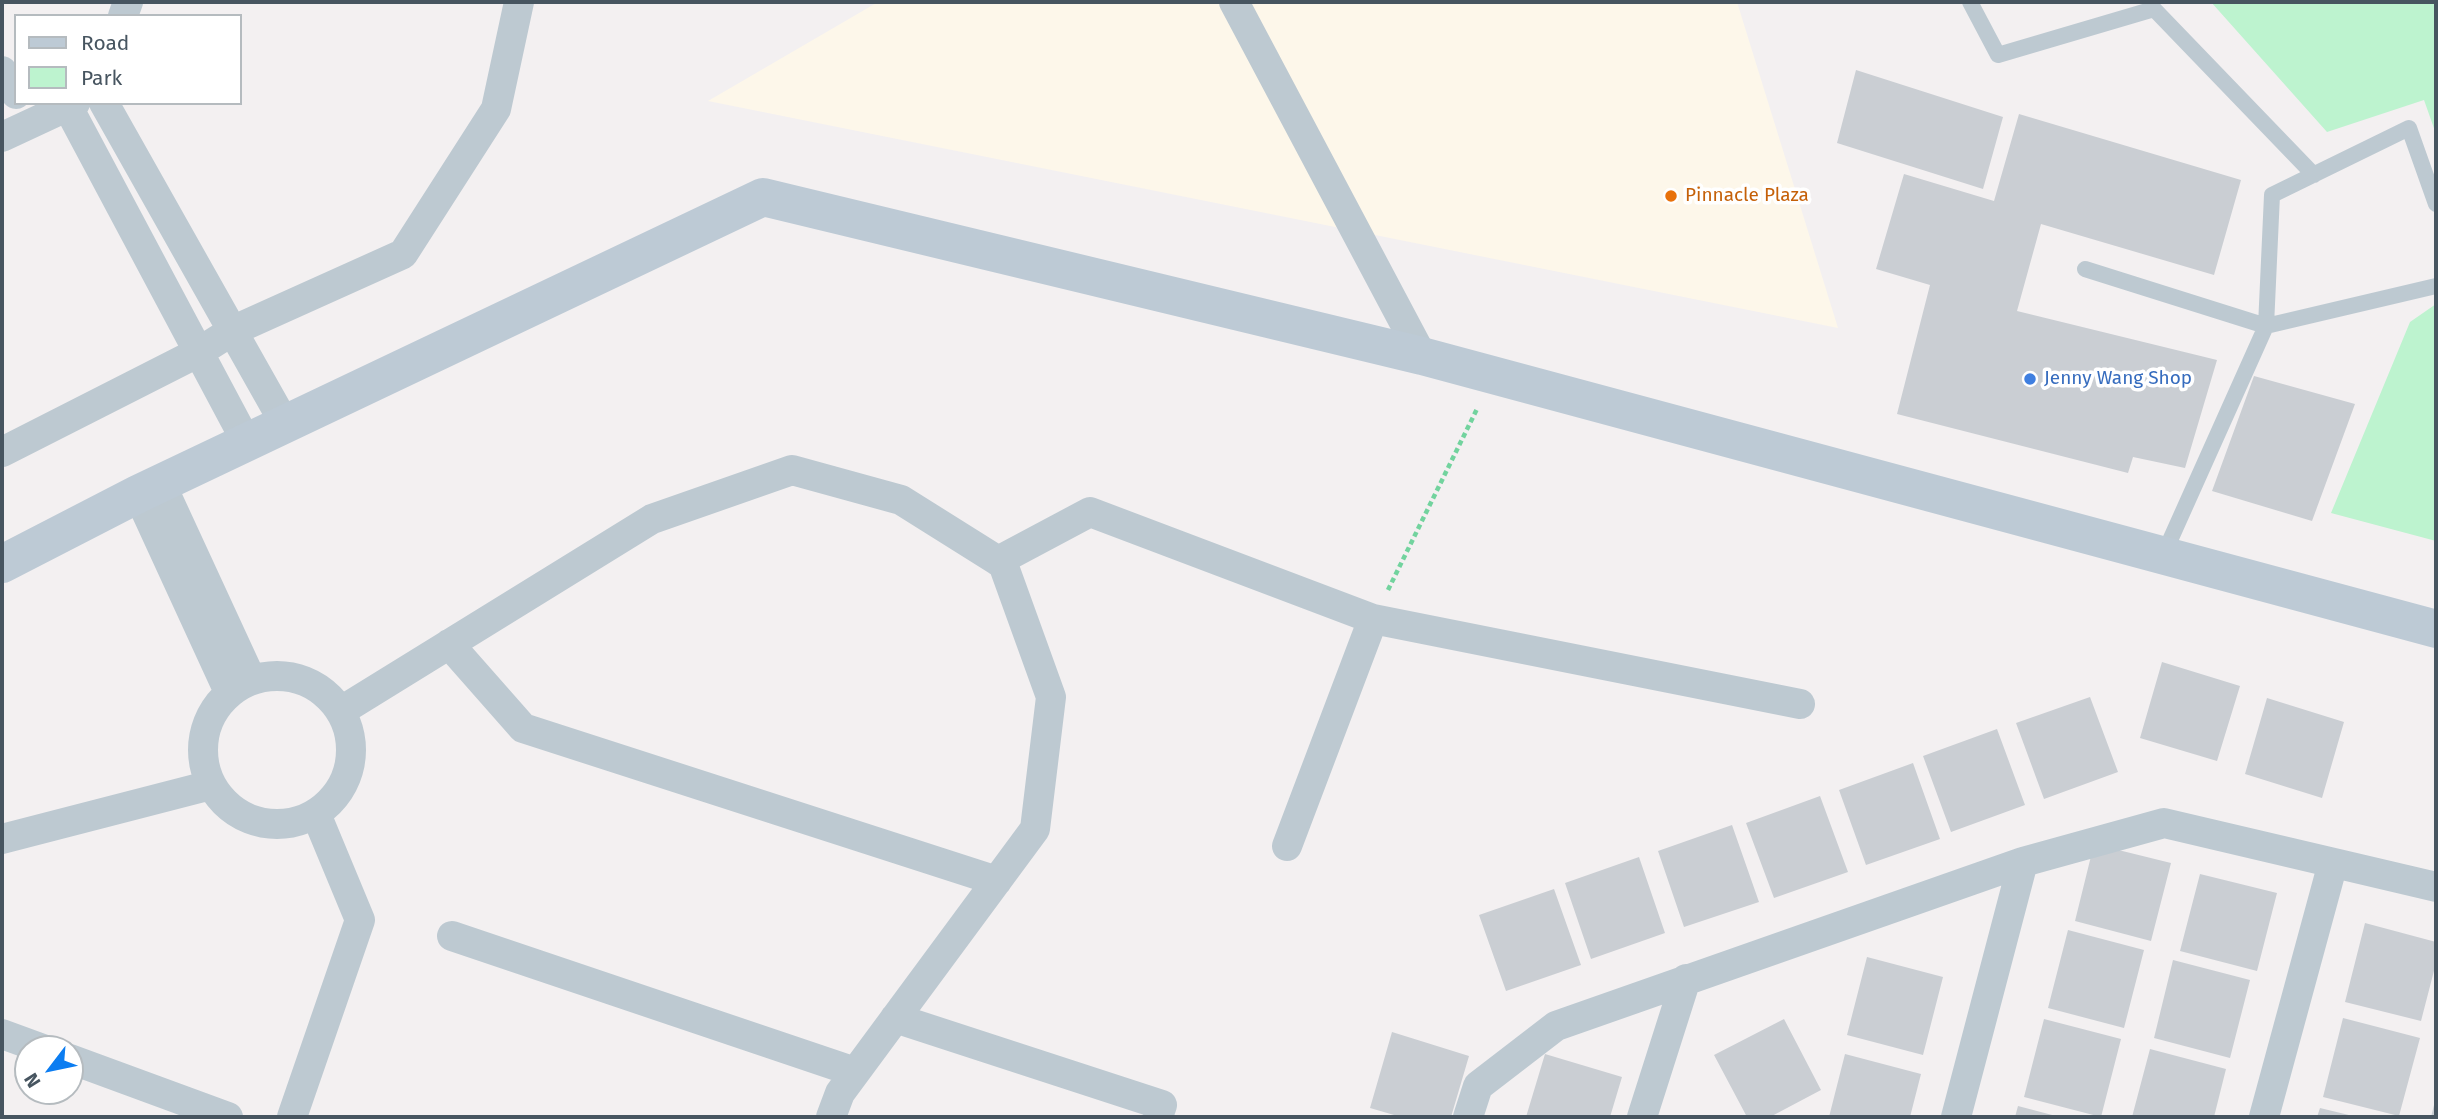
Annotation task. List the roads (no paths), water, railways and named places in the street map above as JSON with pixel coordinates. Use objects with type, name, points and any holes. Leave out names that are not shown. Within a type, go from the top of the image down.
[{"type":"street","points":[[2,452],[200,352],[232,331],[403,254],[496,109],[520,2]]},
{"type":"street","points":[[1234,2],[1422,356]]},
{"type":"street","points":[[2,71],[14,91]]},
{"type":"street","points":[[2,137],[27,113],[72,105],[247,443]]},
{"type":"street","points":[[105,105],[285,425]]},
{"type":"street","points":[[2,564],[150,489],[762,197],[1422,356],[2436,629]]},
{"type":"street","points":[[341,711],[652,519],[792,470],[901,500],[1003,564],[1051,697],[1035,829],[840,1093],[831,1117]]},
{"type":"street","points":[[150,489],[240,686]]},
{"type":"street","points":[[998,561],[1090,512],[1373,618],[1800,704]]},
{"type":"street","points":[[1287,846],[1373,618]]},
{"type":"street","points":[[449,644],[523,728],[997,881]]},
{"type":"street","points":[[276,675],[302,680],[324,692],[341,711],[350,745],[346,779],[334,799],[316,814],[294,823],[271,825],[248,819],[226,805],[211,785],[203,761],[203,736],[213,711],[240,686],[276,675]]},
{"type":"street","points":[[2,839],[211,785]]},
{"type":"street","points":[[292,1117],[360,920],[316,814]]},
{"type":"street","points":[[1468,1117],[1478,1086],[1556,1026],[2022,862],[2164,823],[2436,887]]},
{"type":"street","points":[[1956,1117],[2022,862]]},
{"type":"street","points":[[2263,1117],[2333,863]]},
{"type":"street","points":[[452,936],[855,1072]]},
{"type":"street","points":[[1642,1117],[1686,979]]},
{"type":"street","points":[[895,1018],[1162,1105],[1158,1117]]},
{"type":"street","points":[[84,1064],[228,1117]]},
{"type":"lane","points":[[1970,2],[1998,55],[2154,9],[2314,175]]},
{"type":"lane","points":[[2163,556],[2266,326],[2272,195],[2409,128],[2436,204]]},
{"type":"lane","points":[[2085,269],[2266,326],[2436,286]]},
{"type":"place","name":"Pinnacle Plaza","points":[[1671,196]]},
{"type":"place","name":"Jenny Wang Shop","points":[[2030,379]]}]
